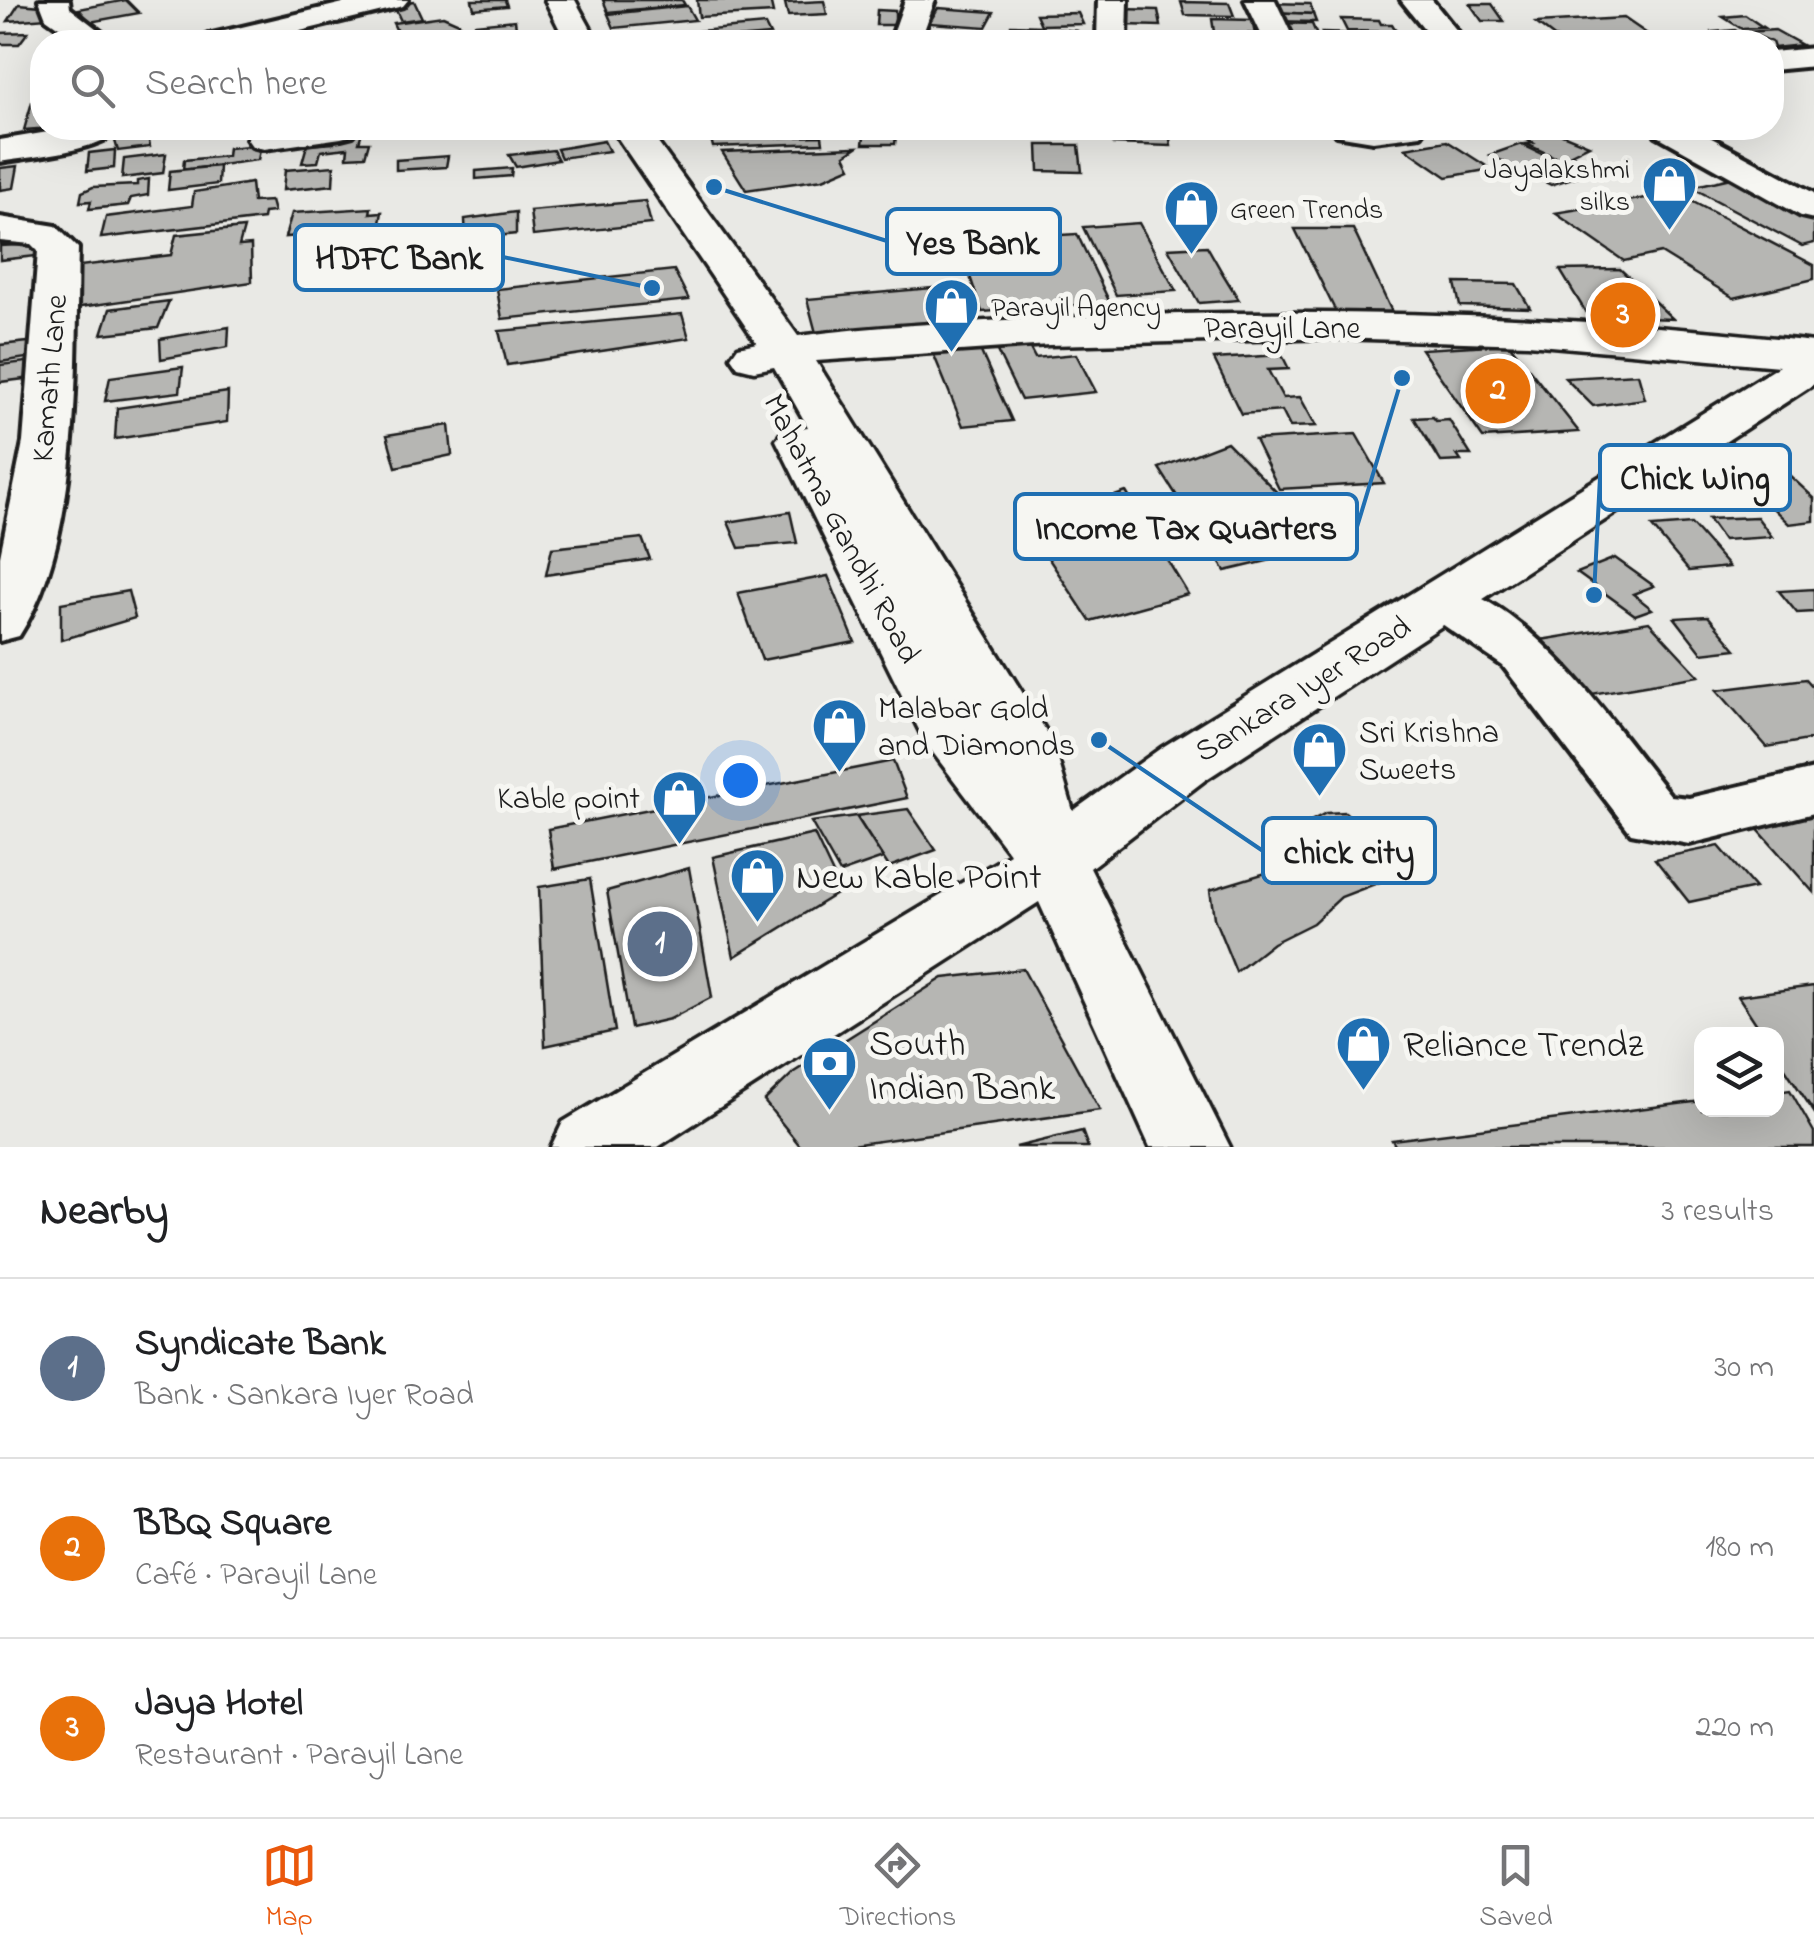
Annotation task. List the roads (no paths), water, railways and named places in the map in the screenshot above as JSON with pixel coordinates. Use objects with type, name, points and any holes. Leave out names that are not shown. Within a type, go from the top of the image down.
[{"type":"main road","points":[[540,0],[555,30]]},
{"type":"main road","points":[[560,0],[576,30]]},
{"type":"main road","name":"Mahatma Gandhi Road","points":[[614,140],[768,354]]},
{"type":"main road","name":"Mahatma Gandhi Road","points":[[636,140],[768,354],[813,460],[956,742],[1053,860],[1190,1147]]},
{"type":"main road","name":"Parayil Lane","points":[[768,354],[1086,330],[1322,326],[1586,335],[1814,356]]},
{"type":"main road","name":"Sankara Iyer Road","points":[[591,1147],[1053,860],[1183,764],[1814,364]]},
{"type":"street","points":[[54,0],[56,12],[82,30]]},
{"type":"street","points":[[268,30],[393,0]]},
{"type":"street","points":[[909,30],[920,0]]},
{"type":"street","points":[[1112,30],[1113,0]]},
{"type":"street","points":[[1260,0],[1274,30]]},
{"type":"street","points":[[1416,0],[1440,30]]},
{"type":"street","points":[[1784,60],[1814,57]]},
{"type":"street","points":[[0,151],[64,140]]},
{"type":"street","points":[[1690,140],[1814,208]]},
{"type":"street","name":"Kamath Lane","points":[[0,230],[42,234],[58,248],[54,366],[19,504],[20,584],[0,624]]},
{"type":"street","points":[[1442,599],[1523,653],[1653,817],[1689,821],[1814,791]]},
{"type":"place","name":"Yes Bank","points":[[714,187]]},
{"type":"place","name":"Jayalakshmi silks","points":[[1669,233]]},
{"type":"place","name":"Green Trends","points":[[1191,257]]},
{"type":"place","name":"HDFC Bank","points":[[652,288]]},
{"type":"place","name":"Jaya Hotel","points":[[1623,315]]},
{"type":"place","name":"Parayil Agency","points":[[952,355]]},
{"type":"place","name":"Income Tax Quarters","points":[[1402,378]]},
{"type":"place","name":"BBQ Square","points":[[1498,391]]},
{"type":"place","name":"Chick Wing","points":[[1594,595]]},
{"type":"place","name":"chick city","points":[[1099,740]]},
{"type":"place","name":"Malabar Gold and Diamonds","points":[[839,774]]},
{"type":"place","name":"Sri Krishna Sweets","points":[[1320,798]]},
{"type":"place","name":"Kable point","points":[[679,846]]},
{"type":"place","name":"New Kable Point","points":[[757,924]]},
{"type":"place","name":"Syndicate Bank","points":[[660,944]]},
{"type":"place","name":"Reliance Trendz","points":[[1364,1092]]},
{"type":"place","name":"South Indian Bank","points":[[830,1113]]}]
